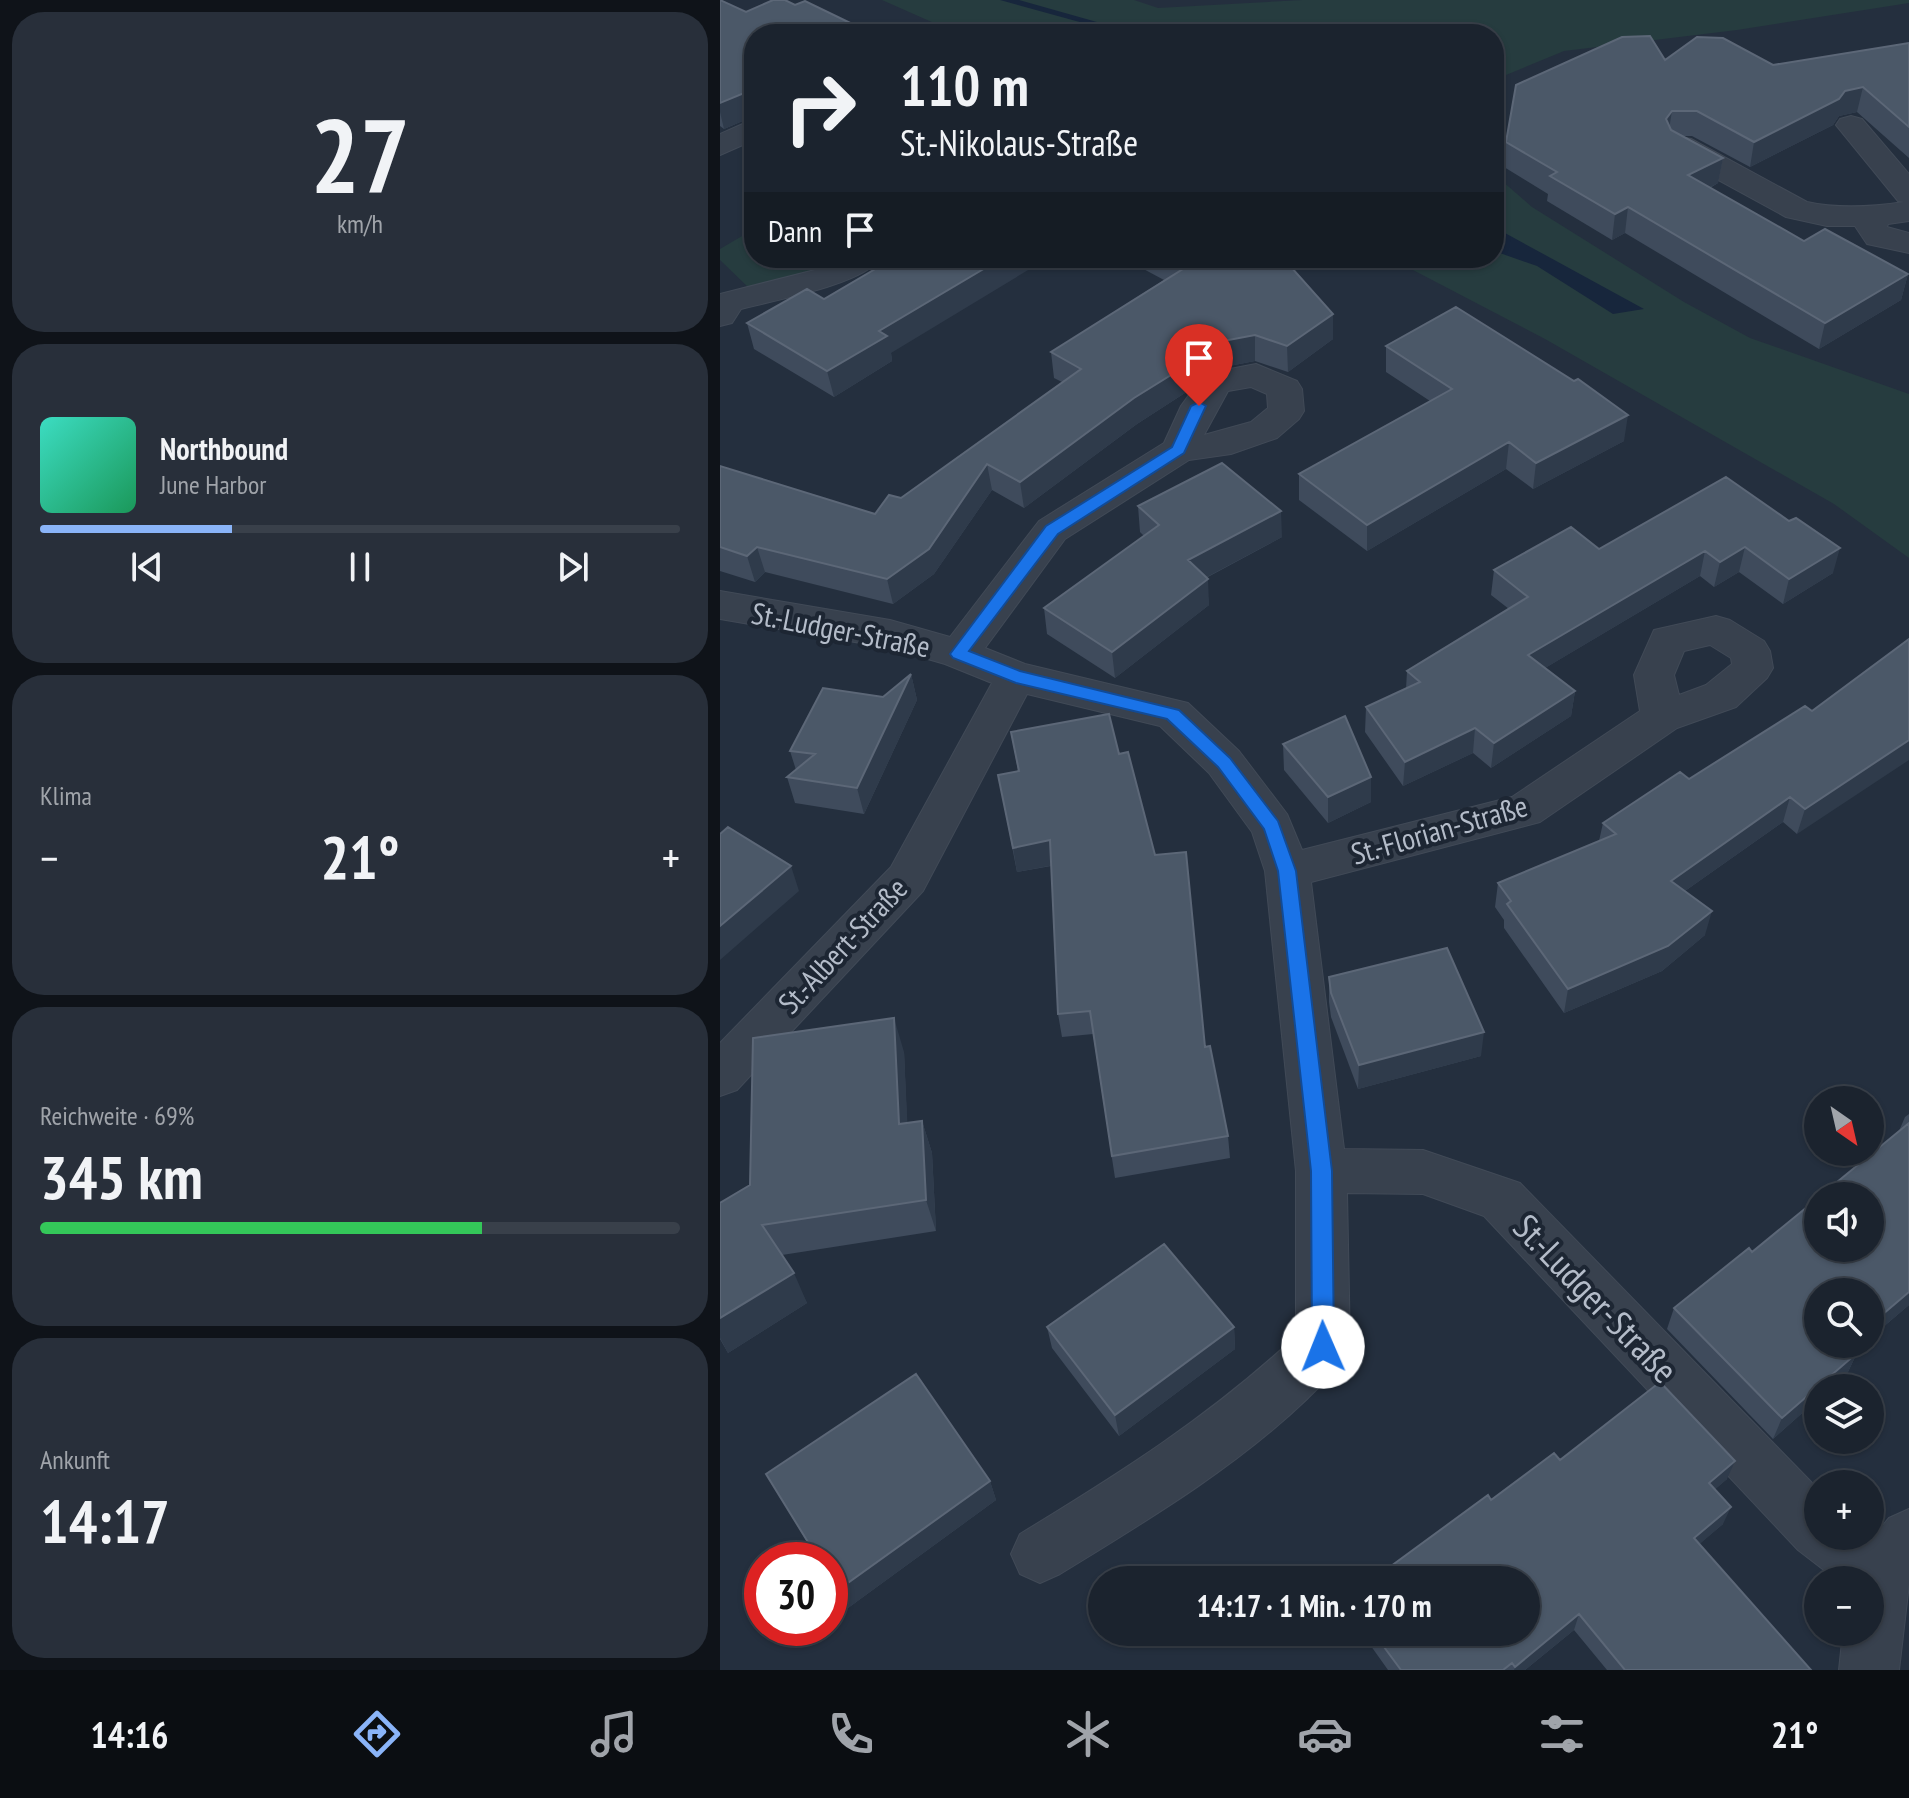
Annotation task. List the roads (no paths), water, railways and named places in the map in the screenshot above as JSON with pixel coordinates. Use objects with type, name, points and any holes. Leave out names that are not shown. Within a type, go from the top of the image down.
[{"type":"street","points":[[1851,125],[1909,194]]},
{"type":"street","points":[[720,146],[744,133]]},
{"type":"street","points":[[1680,146],[1797,210],[1827,216],[1873,216],[1909,211]]},
{"type":"street","points":[[1873,216],[1871,227],[1878,237],[1909,243]]},
{"type":"street","points":[[723,304],[827,277],[845,268]]},
{"type":"street","points":[[959,654],[1052,530],[1179,450]]},
{"type":"street","name":"St.-Ludger-Straße","points":[[720,605],[890,634],[959,654],[1016,677],[1173,714],[1224,762],[1272,826],[1287,871],[1321,1171],[1323,1347],[1268,1399],[1165,1477],[1040,1554]]},
{"type":"street","name":"St.-Albert-Straße","points":[[720,1075],[907,879],[1016,677]]},
{"type":"street","name":"St.-Florian-Straße","points":[[1287,871],[1525,810],[1662,717]]},
{"type":"street","name":"St.-Ludger-Straße","points":[[1321,1171],[1423,1172],[1502,1199],[1804,1515]]},
{"type":"street","points":[[1869,1670],[1894,1557],[1871,1550]]},
{"type":"water","points":[[1504,232],[1644,309],[1613,314],[1537,266],[1504,254]]},
{"type":"waterway","points":[[1006,0],[1097,24]]}]
